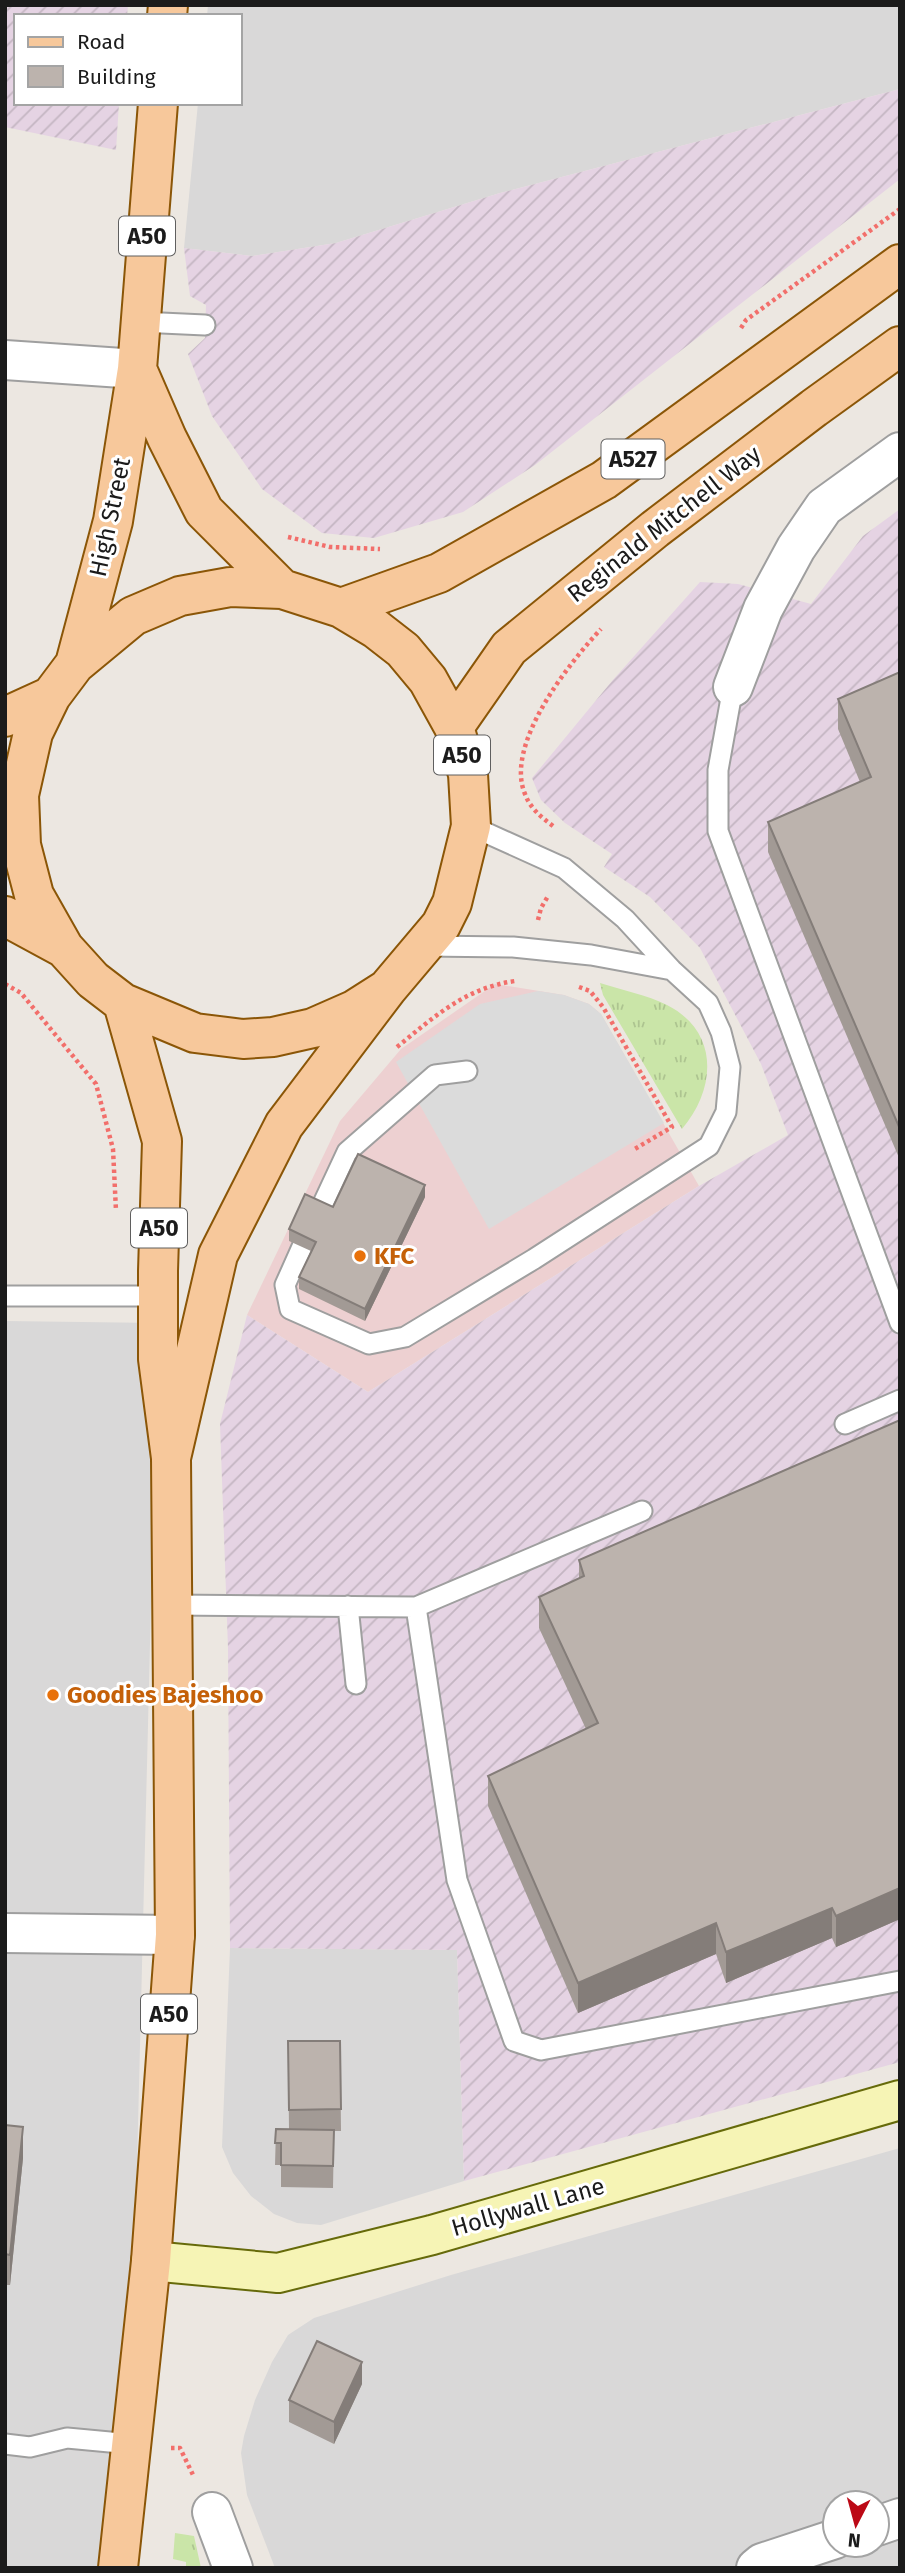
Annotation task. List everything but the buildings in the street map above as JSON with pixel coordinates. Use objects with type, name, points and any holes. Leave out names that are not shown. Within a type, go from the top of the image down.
[{"type":"main road","name":"High Street","points":[[75,663],[113,521],[137,369],[158,105]]},
{"type":"main road","name":"A527","points":[[341,608],[439,573],[604,480],[900,264]]},
{"type":"main road","name":"Reginald Mitchell Way","points":[[454,727],[509,648],[656,529],[900,346]]},
{"type":"main road","name":"High Street","points":[[137,369],[167,438],[204,511],[282,589]]},
{"type":"main road","name":"A50","points":[[230,587],[282,589],[341,608],[376,629],[403,650],[428,680],[454,727],[468,774],[471,826],[452,903],[441,925],[387,989],[354,1010],[313,1028],[273,1037],[243,1039],[195,1033],[123,1003],[93,980],[64,948],[34,895],[21,845],[19,795],[33,733],[51,696],[75,663],[133,617],[180,596],[230,587]]},
{"type":"main road","points":[[5,717],[51,696]]},
{"type":"main road","points":[[5,916],[64,948]]},
{"type":"main road","points":[[172,1458],[218,1255],[284,1125],[387,989]]},
{"type":"main road","name":"A50","points":[[118,2568],[151,2261],[175,1935],[172,1458],[158,1359],[162,1141],[123,1003]]},
{"type":"street","points":[[5,360],[137,369]]},
{"type":"street","points":[[733,687],[763,609],[796,548],[824,507],[900,453]]},
{"type":"street","points":[[5,1933],[175,1935]]},
{"type":"street","name":"Hollywall Lane","points":[[151,2261],[278,2273],[432,2235],[900,2100]]},
{"type":"street","points":[[212,2512],[233,2568]]},
{"type":"street","points":[[756,2568],[762,2563],[821,2544]]},
{"type":"lane","points":[[141,322],[205,325]]},
{"type":"lane","points":[[733,687],[718,770],[718,831],[900,1323]]},
{"type":"lane","points":[[302,1247],[285,1285],[290,1309],[369,1344],[405,1337],[709,1146],[726,1112],[730,1068],[721,1032],[708,1003],[672,970],[625,919],[564,868],[471,826]]},
{"type":"lane","points":[[424,946],[532,949],[591,955],[672,970]]},
{"type":"lane","points":[[319,1212],[347,1152],[435,1075],[467,1071]]},
{"type":"lane","points":[[5,1296],[158,1296]]},
{"type":"lane","points":[[845,1424],[900,1400]]},
{"type":"lane","points":[[173,1605],[416,1607],[642,1511]]},
{"type":"lane","points":[[348,1606],[356,1684]]},
{"type":"lane","points":[[416,1607],[457,1880],[514,2041],[541,2050],[900,1980]]},
{"type":"lane","points":[[5,2444],[30,2447],[67,2438],[131,2444]]},
{"type":"path","points":[[739,331],[746,320],[900,209]]},
{"type":"path","points":[[278,530],[289,537],[330,547],[379,549],[393,546]]},
{"type":"path","points":[[532,949],[541,908],[577,844],[533,810],[524,793],[521,778],[522,759],[532,727],[548,697],[564,672],[605,625]]},
{"type":"path","points":[[5,984],[22,993],[96,1084],[113,1149],[116,1216]]},
{"type":"path","points":[[573,985],[590,991],[603,1007],[672,1127],[633,1150]]},
{"type":"path","points":[[131,2444],[180,2448],[212,2512]]},
{"type":"shaded area","points":[[5,5],[128,5],[127,14],[14,14],[14,105],[119,105],[116,150],[5,127]]},
{"type":"shaded area","points":[[208,5],[900,5],[900,89],[500,193],[336,243],[252,256],[184,248],[198,105],[242,105],[242,14],[207,14]]},
{"type":"shaded area","points":[[900,89],[900,179],[535,465],[463,512],[374,538],[322,533],[262,489],[212,416],[188,354],[205,338],[206,305],[190,296],[184,248],[252,256],[336,243],[500,193]]},
{"type":"shaded area","points":[[900,509],[900,2062],[464,2181],[457,1950],[230,1948],[228,1648],[220,1424],[247,1315],[368,1392],[699,1186],[788,1135],[761,1064],[700,948],[650,897],[604,867],[612,854],[565,823],[541,800],[532,778],[612,681],[700,582],[738,584],[811,604],[863,536]]},
{"type":"shaded area","points":[[495,984],[564,995],[589,1004],[601,1014],[699,1186],[368,1392],[247,1315],[340,1121],[401,1049]]},
{"type":"shaded area","points":[[538,991],[564,995],[589,1004],[601,1014],[664,1123],[489,1229],[396,1062],[480,1004]]},
{"type":"shaded area","points":[[5,1321],[158,1323],[127,2568],[5,2568]]},
{"type":"shaded area","points":[[230,1948],[457,1950],[464,2181],[321,2225],[297,2223],[274,2214],[251,2196],[233,2173],[222,2147]]},
{"type":"shaded area","points":[[900,2148],[900,2568],[275,2568],[247,2495],[241,2453],[255,2400],[272,2362],[288,2335],[314,2318],[451,2275]]},
{"type":"green space","points":[[600,983],[667,1005],[684,1016],[696,1030],[704,1046],[706,1079],[701,1097],[682,1129],[603,995]]},
{"type":"green space","points":[[175,2533],[194,2536],[201,2568],[186,2568],[186,2562],[173,2559]]},
{"type":"place","name":"KFC","points":[[360,1256]]},
{"type":"place","name":"Goodies Bajeshoo","points":[[53,1695]]}]
